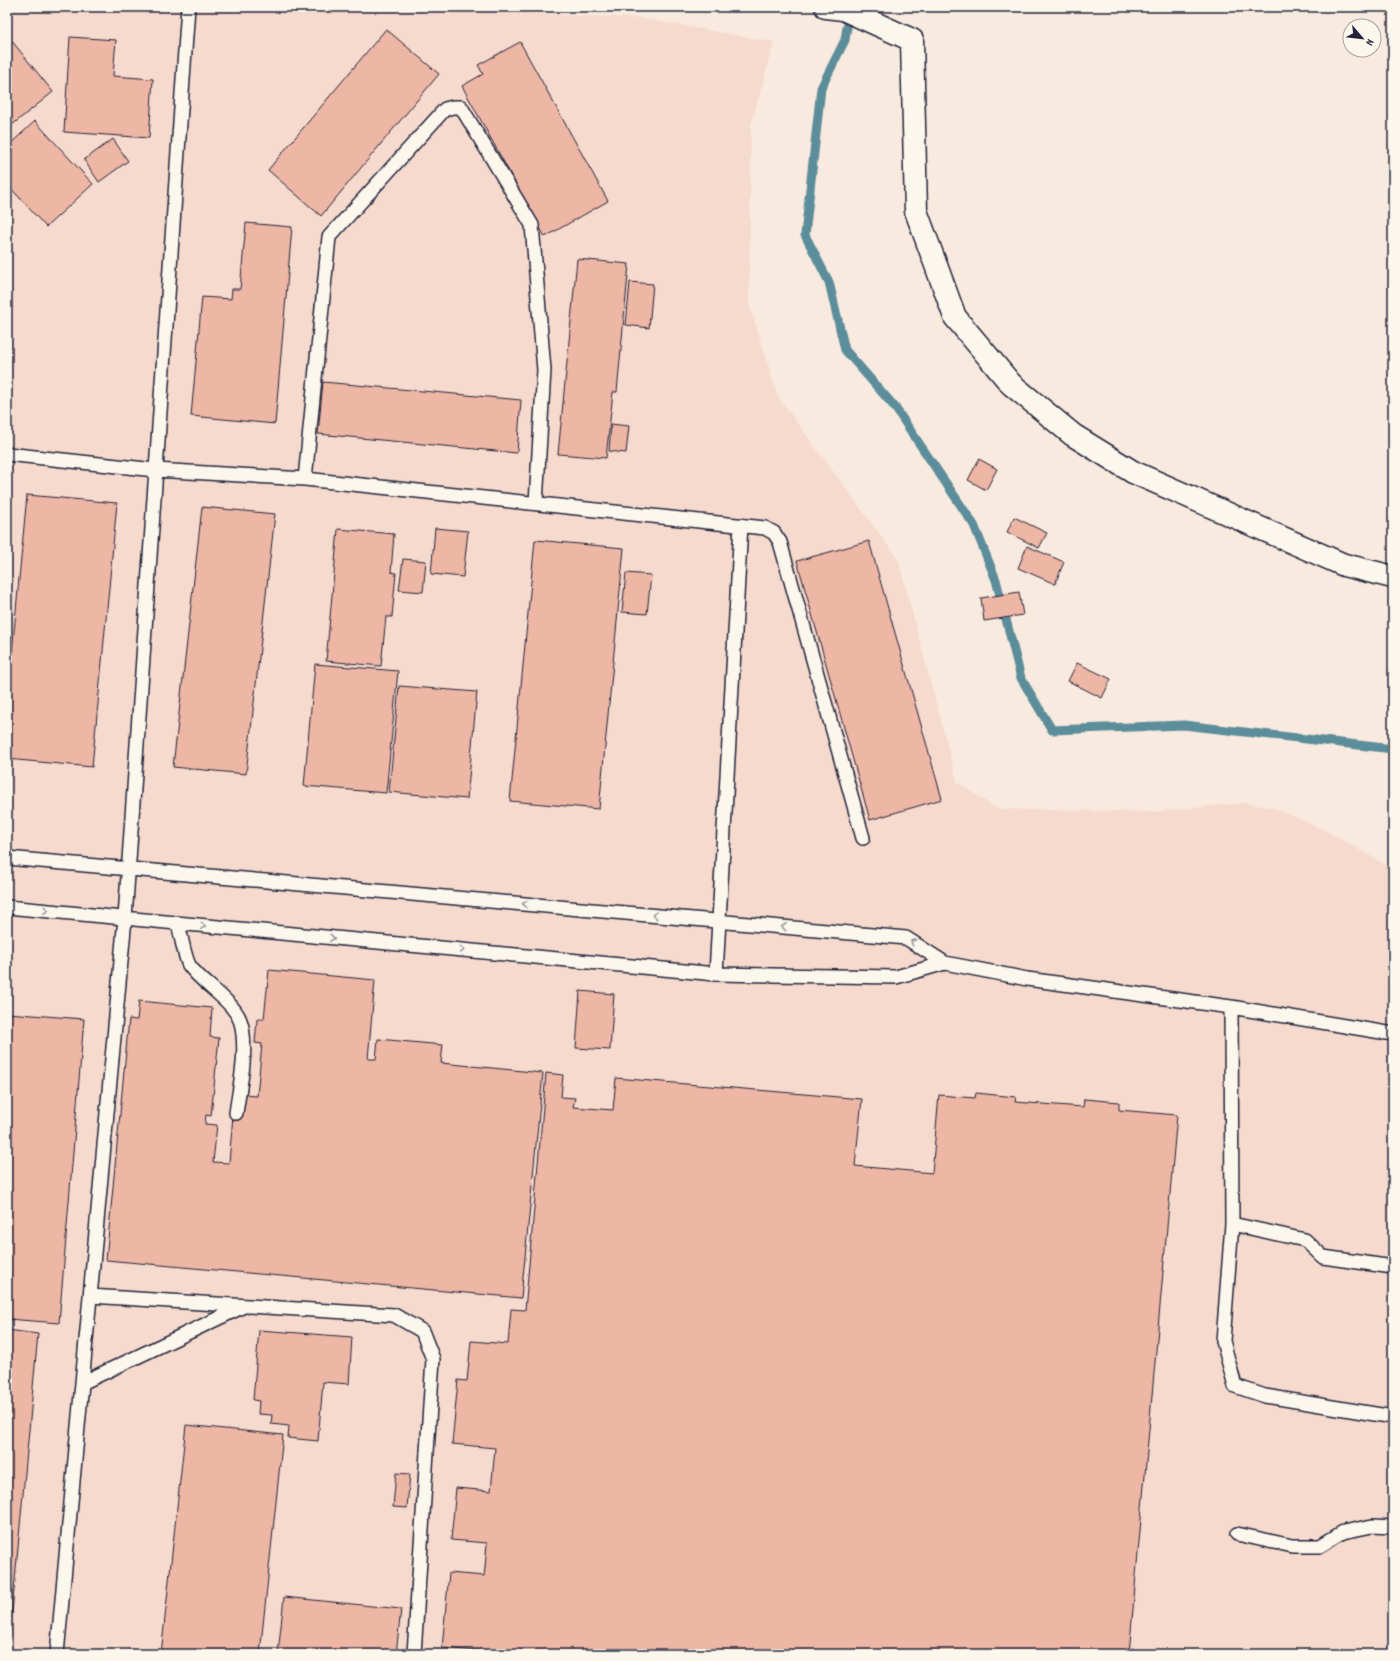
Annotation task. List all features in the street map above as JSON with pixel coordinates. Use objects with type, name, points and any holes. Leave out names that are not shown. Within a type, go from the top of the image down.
[{"type":"street","points":[[826,7],[843,9],[912,40],[916,211],[955,317],[1011,384],[1073,435],[1133,472],[1344,565],[1393,577]]},
{"type":"lane","points":[[56,1654],[125,918],[127,869],[188,7]]},
{"type":"lane","points":[[306,479],[329,237],[446,109],[461,107],[532,225],[544,370],[536,503]]},
{"type":"lane","points":[[7,454],[155,470],[306,479],[741,524],[765,528],[774,533],[780,542],[863,838]]},
{"type":"lane","points":[[716,974],[741,524]]},
{"type":"lane","points":[[7,858],[906,938],[946,963],[1026,979],[1230,1007],[1393,1034]]},
{"type":"lane","points":[[7,906],[716,974],[896,977],[946,963]]},
{"type":"lane","points":[[178,923],[189,964],[206,984],[236,1010],[242,1026],[244,1052],[236,1113]]},
{"type":"lane","points":[[1230,1007],[1232,1224],[1224,1341],[1235,1386],[1266,1396],[1393,1417]]},
{"type":"lane","points":[[1232,1224],[1305,1240],[1323,1257],[1393,1267]]},
{"type":"lane","points":[[90,1296],[394,1315],[422,1331],[433,1359],[414,1654]]},
{"type":"lane","points":[[82,1383],[244,1306]]},
{"type":"lane","points":[[1237,1534],[1292,1546],[1320,1546],[1343,1532],[1372,1526],[1393,1528]]},
{"type":"shaded area","points":[[7,7],[362,7],[639,18],[774,42],[751,125],[749,304],[778,397],[898,559],[957,782],[996,809],[1151,812],[1244,803],[1275,808],[1328,832],[1393,869],[1393,1654],[7,1654]]},
{"type":"building","points":[[386,29],[439,74],[321,216],[268,170]]},
{"type":"building","points":[[7,35],[53,92],[7,129]]},
{"type":"building","points":[[70,37],[116,40],[113,76],[153,79],[149,138],[64,132]]},
{"type":"building","points":[[520,42],[608,201],[545,237],[462,86],[483,74],[478,65]]},
{"type":"building","points":[[35,121],[93,184],[46,227],[7,184],[7,147]]},
{"type":"building","points":[[113,139],[128,161],[99,182],[84,160]]},
{"type":"building","points":[[246,223],[292,227],[275,424],[191,416],[202,297],[231,299],[232,289],[240,289]]},
{"type":"building","points":[[577,259],[629,264],[617,392],[613,392],[606,458],[558,454]]},
{"type":"building","points":[[630,282],[653,284],[649,328],[626,325]]},
{"type":"building","points":[[323,382],[521,400],[517,453],[318,434]]},
{"type":"building","points":[[611,424],[629,426],[626,453],[609,451]]},
{"type":"building","points":[[979,459],[997,469],[986,490],[968,480]]},
{"type":"building","points":[[27,495],[117,503],[92,767],[7,759],[7,705]]},
{"type":"building","points":[[202,507],[275,514],[246,774],[173,767]]},
{"type":"building","points":[[1014,517],[1047,533],[1039,548],[1007,532]]},
{"type":"building","points":[[435,528],[468,531],[463,577],[431,574]]},
{"type":"building","points":[[338,529],[394,534],[391,572],[396,573],[392,617],[386,617],[381,666],[326,661]]},
{"type":"building","points":[[535,540],[624,548],[599,809],[510,801]]},
{"type":"building","points":[[869,541],[942,799],[870,820],[797,561]]},
{"type":"building","points":[[1027,546],[1064,562],[1055,584],[1018,568]]},
{"type":"building","points":[[403,559],[426,561],[423,592],[399,590]]},
{"type":"building","points":[[626,573],[651,575],[647,614],[622,612]]},
{"type":"building","points":[[1019,592],[1023,615],[984,621],[981,598]]},
{"type":"building","points":[[1077,663],[1111,679],[1102,698],[1068,681]]},
{"type":"building","points":[[315,664],[398,671],[386,793],[304,786]]},
{"type":"building","points":[[399,686],[477,692],[467,799],[389,792]]},
{"type":"building","points":[[269,970],[375,980],[368,1059],[376,1059],[378,1039],[443,1045],[441,1063],[543,1073],[521,1298],[106,1260],[129,1019],[137,1020],[139,1001],[212,1008],[210,1037],[219,1038],[211,1116],[206,1115],[205,1124],[217,1125],[213,1162],[229,1163],[233,1115],[243,1095],[257,1096],[262,1044],[255,1043],[257,1019],[264,1019]]},
{"type":"building","points":[[580,991],[614,994],[610,1050],[576,1048]]},
{"type":"building","points":[[7,1013],[84,1019],[59,1323],[7,1319]]},
{"type":"building","points":[[546,1073],[563,1075],[561,1097],[575,1098],[573,1107],[613,1110],[616,1078],[862,1099],[855,1166],[932,1173],[939,1095],[975,1098],[976,1093],[1016,1097],[1015,1102],[1083,1107],[1084,1099],[1119,1102],[1119,1110],[1177,1115],[1129,1654],[477,1654],[478,1651],[442,1648],[449,1573],[484,1576],[485,1568],[487,1543],[451,1540],[456,1488],[491,1491],[495,1448],[452,1444],[458,1380],[467,1381],[471,1341],[508,1344],[511,1309],[525,1310]]},
{"type":"building","points":[[7,1330],[38,1334],[8,1654],[7,1654]]},
{"type":"building","points":[[259,1330],[352,1337],[349,1384],[323,1382],[318,1441],[288,1438],[289,1426],[271,1424],[272,1415],[258,1414],[259,1401],[253,1400]]},
{"type":"building","points":[[186,1425],[283,1435],[260,1654],[161,1654]]},
{"type":"building","points":[[396,1473],[410,1474],[407,1508],[393,1507]]},
{"type":"building","points":[[284,1597],[401,1609],[396,1654],[278,1654]]},
{"type":"waterway","points":[[847,27],[845,40],[821,88],[805,235],[829,282],[845,350],[894,406],[974,525],[996,580],[1021,678],[1052,730],[1184,725],[1393,749]]}]
